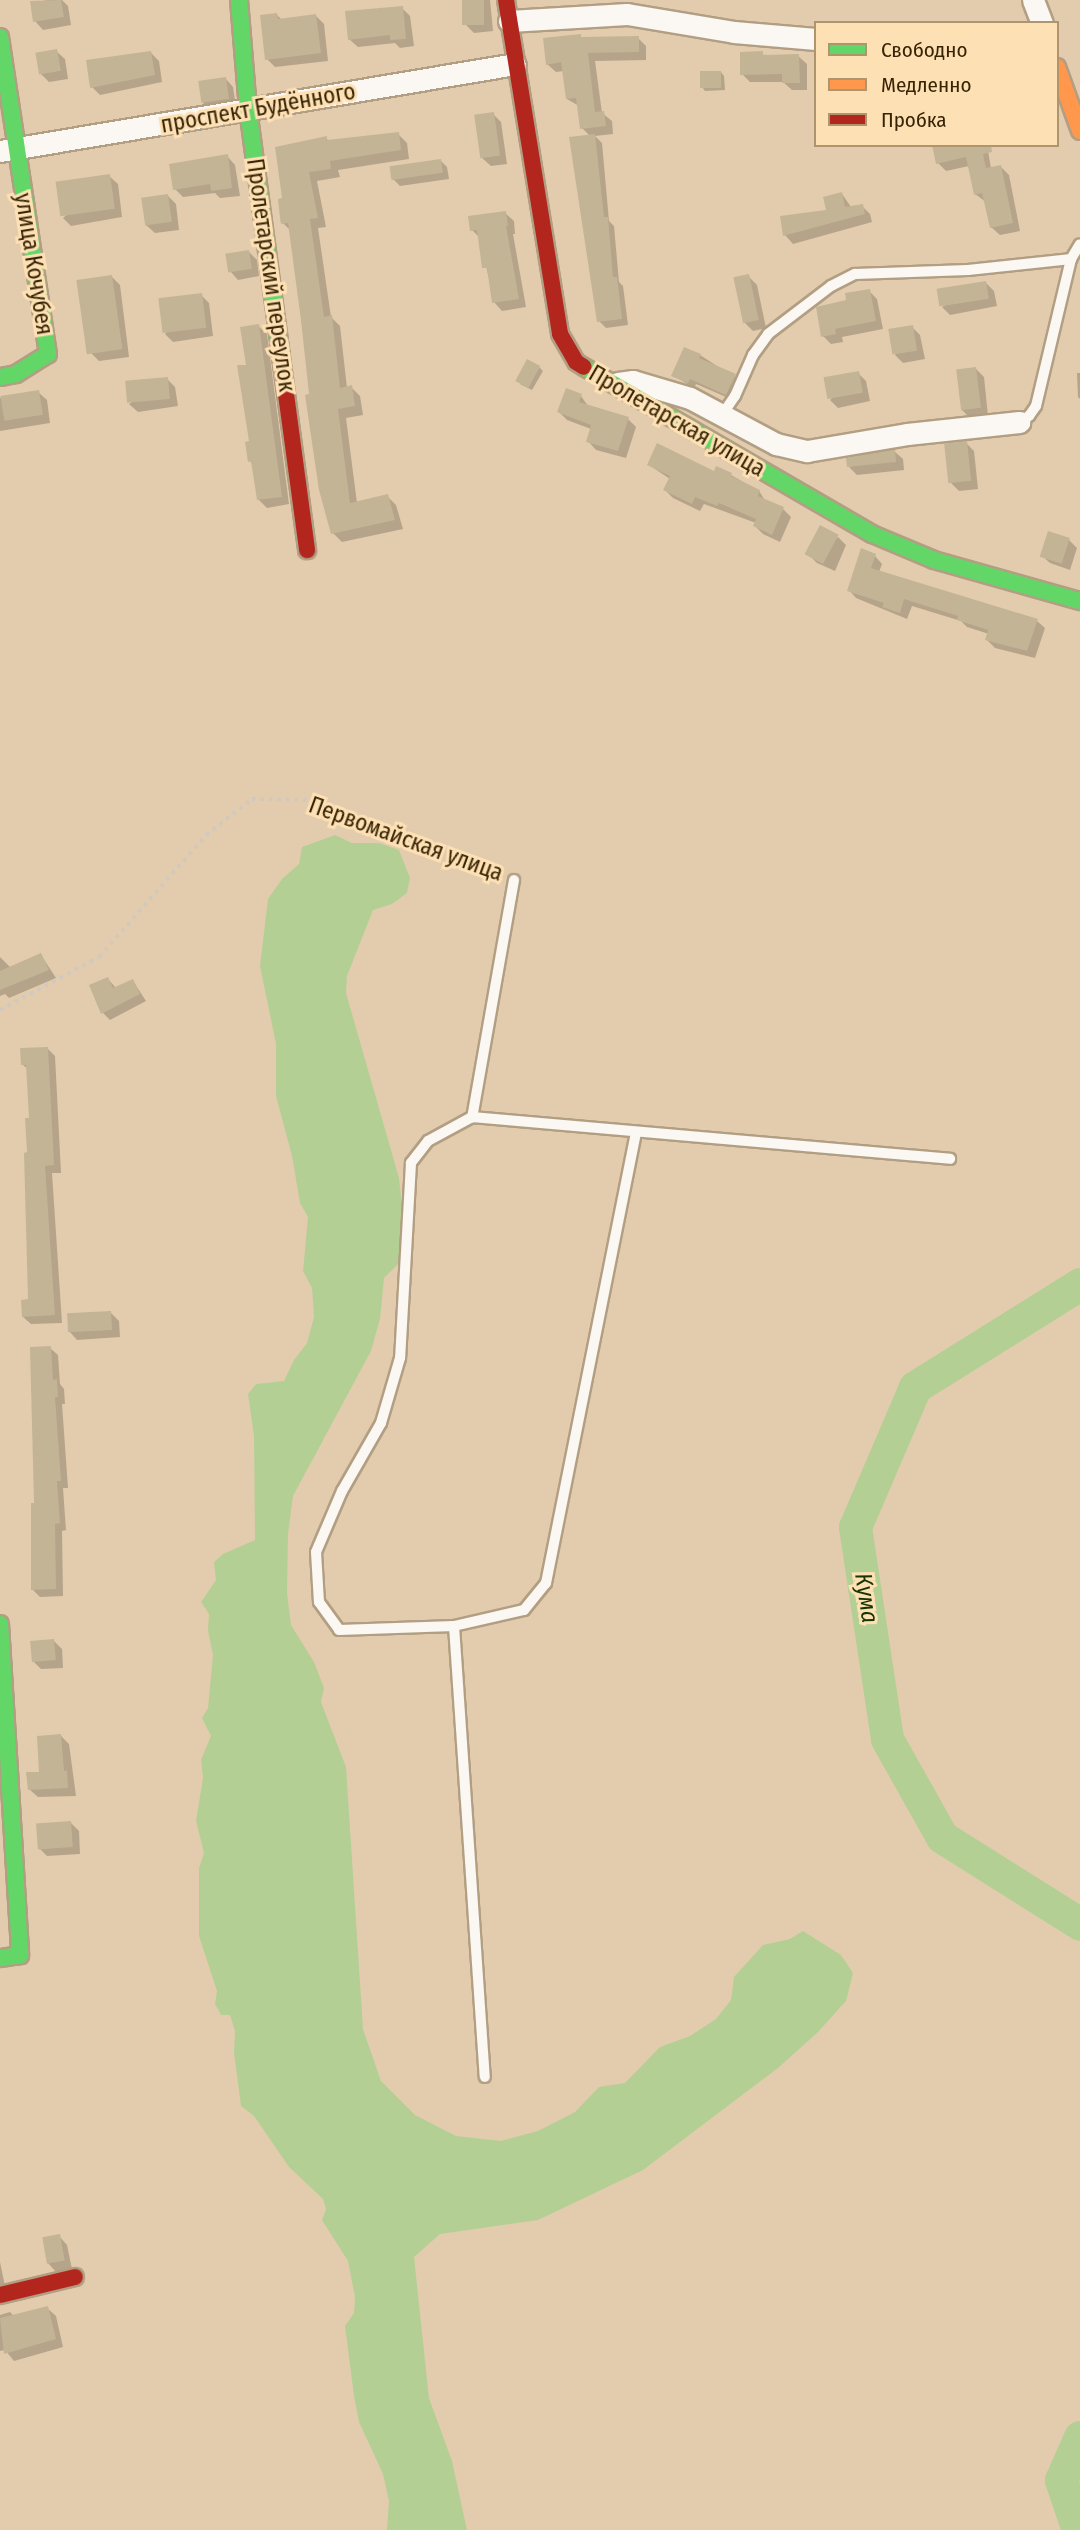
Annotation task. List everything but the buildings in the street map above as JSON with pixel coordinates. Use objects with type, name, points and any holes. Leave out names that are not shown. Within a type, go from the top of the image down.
[{"type":"street","name":"Пролетарский переулок","points":[[239,0],[248,109],[307,550]]},
{"type":"street","name":"Пролетарская улица","points":[[506,0],[560,334],[576,362],[872,534],[934,560],[1080,601]]},
{"type":"street","points":[[509,21],[627,14],[734,32],[814,39]]},
{"type":"street","name":"улица Кочубея","points":[[0,37],[8,150],[48,354],[16,374],[0,377]]},
{"type":"street","name":"проспект Будённого","points":[[8,150],[515,64]]},
{"type":"street","points":[[1059,73],[1080,131]]},
{"type":"street","points":[[614,384],[633,381],[691,398],[776,444],[807,451],[907,434],[1019,422]]},
{"type":"street","points":[[0,1624],[20,1955],[0,1958]]},
{"type":"street","points":[[0,2295],[75,2277]]},
{"type":"lane","points":[[1019,422],[1030,416],[1036,406],[1072,259],[1080,244]]},
{"type":"lane","points":[[722,415],[735,396],[753,355],[768,334],[831,286],[855,274],[968,270],[1072,259]]},
{"type":"lane","points":[[472,1117],[514,880]]},
{"type":"lane","points":[[636,1132],[546,1583],[524,1610],[454,1626],[338,1630],[319,1602],[316,1552],[342,1491],[381,1423],[400,1358],[411,1163],[428,1141],[472,1117],[950,1160]]},
{"type":"lane","points":[[454,1626],[485,2077]]},
{"type":"path","name":"Первомайская улица","points":[[0,1010],[99,957],[206,835],[252,799],[313,800],[514,880]]},
{"type":"shaded area","points":[[335,835],[352,843],[379,843],[399,850],[410,878],[407,893],[392,904],[373,910],[347,976],[346,993],[399,1178],[404,1224],[400,1262],[384,1278],[380,1319],[371,1351],[293,1496],[288,1534],[287,1593],[291,1625],[314,1662],[324,1688],[321,1702],[346,1767],[363,2029],[381,2081],[415,2115],[456,2136],[501,2141],[538,2131],[575,2112],[599,2087],[625,2083],[660,2047],[690,2036],[716,2019],[731,2000],[734,1977],[763,1945],[790,1939],[803,1931],[841,1955],[853,1973],[846,2001],[818,2032],[778,2068],[643,2170],[538,2220],[440,2234],[414,2257],[429,2398],[452,2461],[467,2530],[387,2530],[389,2501],[383,2474],[359,2422],[354,2396],[345,2326],[354,2313],[355,2297],[348,2261],[322,2220],[326,2209],[323,2199],[289,2167],[254,2116],[241,2106],[234,2053],[235,2031],[230,2015],[221,2015],[215,2004],[217,1991],[199,1936],[199,1868],[204,1853],[196,1821],[203,1778],[201,1760],[211,1736],[202,1718],[208,1708],[213,1655],[208,1631],[209,1614],[201,1602],[216,1580],[214,1562],[223,1554],[255,1540],[254,1436],[248,1394],[256,1384],[284,1381],[294,1360],[307,1343],[314,1317],[312,1288],[303,1271],[308,1217],[300,1203],[292,1156],[276,1096],[276,1044],[260,966],[268,899],[282,879],[299,864],[302,847]]},
{"type":"waterway","name":"Кума","points":[[1080,1284],[915,1387],[855,1527],[887,1739],[942,1837],[1080,1924]]},
{"type":"waterway","name":"Кума","points":[[1078,2530],[1061,2480],[1080,2437]]},
{"type":"traffic: fast","points":[[239,0],[248,109],[281,357]]},
{"type":"traffic: fast","points":[[0,37],[48,354],[16,374],[0,377]]},
{"type":"traffic: fast","points":[[584,367],[872,534],[934,560],[1080,601]]},
{"type":"traffic: fast","points":[[0,1624],[20,1955],[0,1958]]},
{"type":"traffic: slow","points":[[1059,73],[1080,131]]},
{"type":"traffic: jam","points":[[506,0],[560,334],[576,362],[584,367]]},
{"type":"traffic: jam","points":[[281,357],[307,550]]},
{"type":"traffic: jam","points":[[0,2295],[75,2277]]}]
